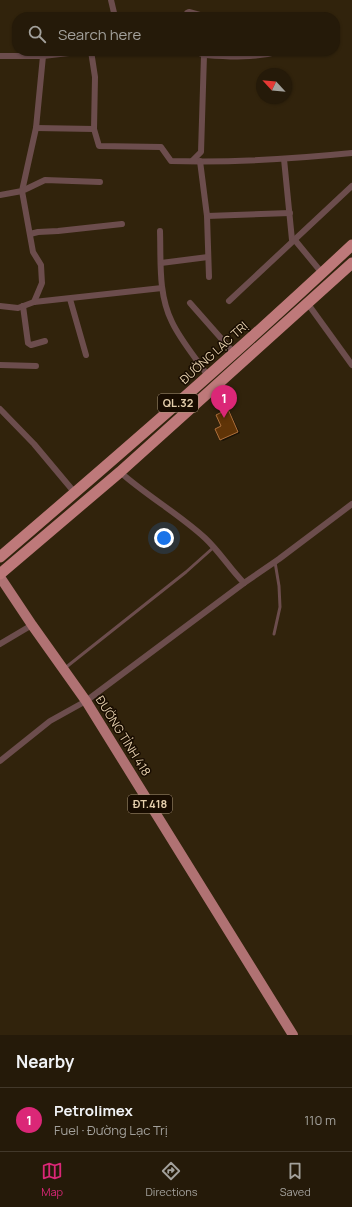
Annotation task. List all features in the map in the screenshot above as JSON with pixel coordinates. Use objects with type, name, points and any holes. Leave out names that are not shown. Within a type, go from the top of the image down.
[{"type":"highway","name":"ĐƯỜNG LẠC TRỊ","points":[[0,557],[234,353],[352,245]]},
{"type":"highway","name":"QL.32","points":[[0,574],[120,472],[352,263]]},
{"type":"main road","name":"ĐƯỜNG TỈNH 418","points":[[0,577],[86,701],[294,1035]]},
{"type":"street","points":[[111,0],[114,12]]},
{"type":"street","points":[[0,56],[43,56],[36,128],[22,191],[33,252],[41,265],[42,283],[34,302]]},
{"type":"street","points":[[92,56],[95,77],[94,129],[99,146],[162,147],[171,161],[284,159],[352,153]]},
{"type":"street","points":[[192,161],[200,152],[204,56]]},
{"type":"street","points":[[36,128],[94,129]]},
{"type":"street","points":[[284,159],[293,240],[322,273]]},
{"type":"street","points":[[200,161],[207,216],[209,277]]},
{"type":"street","points":[[0,195],[22,191],[45,180],[100,182]]},
{"type":"street","points":[[229,301],[352,186]]},
{"type":"street","points":[[207,216],[290,213]]},
{"type":"street","points":[[30,234],[122,224]]},
{"type":"street","points":[[160,231],[162,288],[172,321],[208,376]]},
{"type":"street","points":[[161,263],[208,257]]},
{"type":"street","points":[[0,306],[18,308],[34,302],[162,288]]},
{"type":"street","points":[[70,299],[86,355]]},
{"type":"street","points":[[190,303],[234,353]]},
{"type":"street","points":[[308,304],[352,365]]},
{"type":"street","points":[[23,306],[28,344],[31,345],[45,341]]},
{"type":"street","points":[[0,365],[36,366]]},
{"type":"street","points":[[0,410],[34,444],[74,494]]},
{"type":"street","points":[[120,472],[206,539],[244,583]]},
{"type":"street","points":[[0,761],[50,721],[86,701],[352,504]]},
{"type":"street","points":[[0,644],[32,625]]},
{"type":"lane","points":[[64,669],[214,548]]},
{"type":"lane","points":[[274,634],[280,607],[279,586],[275,562]]},
{"type":"building","points":[[228,409],[238,432],[220,440],[215,429],[221,426],[216,415]]},
{"type":"place","name":"Petrolimex","points":[[224,418]]}]
